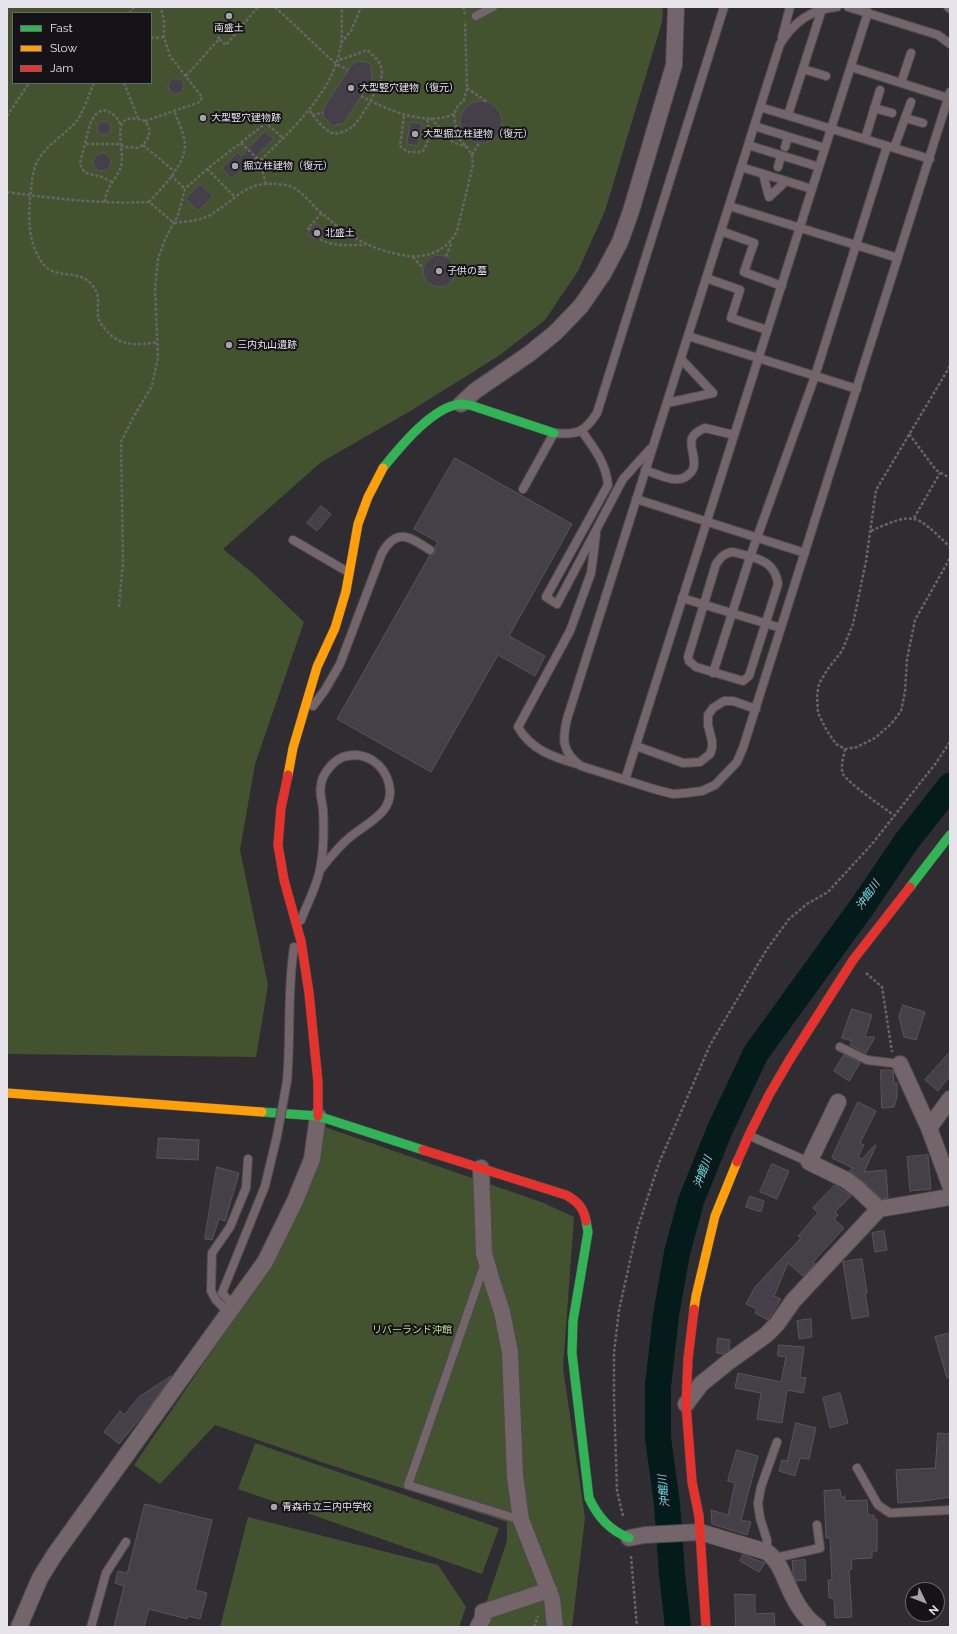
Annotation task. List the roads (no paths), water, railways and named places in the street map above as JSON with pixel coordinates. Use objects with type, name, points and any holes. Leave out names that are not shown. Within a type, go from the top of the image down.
[{"type":"street","points":[[461,404],[475,391],[529,354],[556,333],[581,306],[603,274],[620,242],[631,211],[674,65],[676,7]]},
{"type":"street","points":[[19,1627],[40,1578],[55,1554],[265,1262],[295,1201],[312,1159],[318,1116],[318,1082],[310,993],[301,940],[284,880],[278,845],[281,808],[294,748],[317,667],[335,628],[346,591],[358,524],[368,497],[381,471],[398,449],[423,424],[438,413],[451,407],[461,404],[473,406],[554,433]]},
{"type":"street","points":[[706,1627],[695,1532],[699,1516],[692,1482],[686,1404],[689,1351],[696,1296],[715,1216],[749,1135],[769,1095],[787,1065],[852,960],[950,835]]},
{"type":"street","points":[[900,1064],[929,1128],[950,1185]]},
{"type":"street","points":[[7,1093],[206,1106],[318,1116],[566,1195],[577,1201],[585,1214],[588,1232],[573,1321],[572,1353],[588,1498],[596,1514],[618,1534],[629,1538],[645,1535],[695,1532],[771,1555],[781,1569],[790,1591],[809,1621],[818,1627]]},
{"type":"street","points":[[929,1128],[950,1099]]},
{"type":"street","points":[[838,1102],[809,1162],[846,1180],[858,1188],[879,1209]]},
{"type":"street","points":[[481,1168],[484,1252],[502,1312],[510,1352],[515,1476],[521,1520],[552,1599],[555,1627]]},
{"type":"street","points":[[686,1404],[701,1384],[766,1335],[777,1324],[793,1301],[879,1209],[950,1197]]},
{"type":"street","points":[[478,1627],[483,1618],[483,1612],[549,1590]]},
{"type":"lane","points":[[476,16],[493,7]]},
{"type":"lane","points":[[523,490],[554,433],[572,434],[581,430],[589,425],[597,413],[724,7]]},
{"type":"lane","points":[[581,766],[572,760],[568,753],[564,744],[564,732],[666,403],[780,44],[790,7]]},
{"type":"lane","points":[[780,44],[787,32],[798,21],[810,13],[822,9],[837,7]]},
{"type":"lane","points":[[848,7],[938,35],[950,44]]},
{"type":"lane","points":[[788,115],[822,9]]},
{"type":"lane","points":[[625,780],[868,12]]},
{"type":"lane","points":[[901,83],[911,53]]},
{"type":"lane","points":[[596,529],[591,573],[570,631],[518,727],[524,738],[554,758],[673,794],[702,791],[715,785],[737,762],[756,709],[949,95],[901,83],[851,67]]},
{"type":"lane","points":[[803,69],[826,76]]},
{"type":"lane","points":[[865,139],[880,90]]},
{"type":"lane","points":[[713,673],[756,538],[815,376],[856,245],[891,147],[905,118],[910,102]]},
{"type":"lane","points":[[760,107],[930,159]]},
{"type":"lane","points":[[874,108],[892,113]]},
{"type":"lane","points":[[905,118],[923,123]]},
{"type":"lane","points":[[754,126],[825,148]]},
{"type":"lane","points":[[785,147],[788,137]]},
{"type":"lane","points":[[748,145],[819,167]]},
{"type":"lane","points":[[778,167],[781,156]]},
{"type":"lane","points":[[741,167],[812,189]]},
{"type":"lane","points":[[763,174],[769,197],[786,181]]},
{"type":"lane","points":[[729,206],[898,258]]},
{"type":"lane","points":[[721,231],[754,243],[744,272],[782,286]]},
{"type":"lane","points":[[706,278],[740,290],[731,318],[767,330]]},
{"type":"lane","points":[[688,336],[857,389]]},
{"type":"lane","points":[[666,403],[713,393],[681,359]]},
{"type":"lane","points":[[645,470],[671,479],[683,478],[688,476],[694,463],[690,441],[694,434],[705,428],[734,435]]},
{"type":"lane","points":[[581,430],[600,458],[607,474],[608,485],[546,597],[557,604],[623,479],[653,446]]},
{"type":"lane","points":[[636,499],[805,554]]},
{"type":"lane","points":[[302,718],[321,695],[340,664],[382,553],[387,545],[396,538],[404,536],[412,538],[430,550]]},
{"type":"lane","points":[[293,540],[349,573]]},
{"type":"lane","points":[[733,552],[750,557],[767,563],[775,571],[778,584],[747,679],[740,681],[692,665],[688,657],[716,564],[720,558],[727,553],[733,552]]},
{"type":"lane","points":[[682,598],[781,628]]},
{"type":"lane","points":[[636,746],[683,763],[700,762],[710,754],[712,748],[712,741],[708,726],[708,715],[713,708],[724,701],[733,701],[756,709]]},
{"type":"lane","points":[[231,1308],[222,1293],[265,1186],[277,1136],[287,1081],[290,1053],[291,966],[298,927],[320,870],[323,822],[321,784],[327,771],[336,760],[356,755],[367,757],[385,772],[389,781],[390,788],[387,803],[383,811],[375,819],[348,838],[320,870]]},
{"type":"lane","points":[[840,1046],[867,1060],[900,1064]]},
{"type":"lane","points":[[749,1135],[809,1162]]},
{"type":"lane","points":[[231,1308],[216,1300],[211,1291],[212,1253],[230,1227],[246,1188],[248,1159]]},
{"type":"lane","points":[[486,1260],[408,1485],[521,1520]]},
{"type":"lane","points":[[777,1442],[761,1486],[758,1503],[760,1518],[771,1555],[820,1548],[817,1525]]},
{"type":"lane","points":[[857,1468],[878,1505],[890,1513],[950,1510]]},
{"type":"lane","points":[[91,1627],[106,1573],[126,1542]]},
{"type":"waterway","name":"沖館川","points":[[678,1627],[672,1574],[667,1504],[658,1438],[658,1386],[666,1315],[677,1253],[691,1201],[720,1129],[756,1053],[864,904],[906,842],[950,786]]},
{"type":"place","name":"南盛土","points":[[229,16]]},
{"type":"place","name":"大型竪穴建物（復元）","points":[[351,88]]},
{"type":"place","name":"大型竪穴建物跡","points":[[203,118]]},
{"type":"place","name":"大型掘立柱建物（復元）","points":[[415,134]]},
{"type":"place","name":"掘立柱建物（復元）","points":[[235,166]]},
{"type":"place","name":"北盛土","points":[[317,233]]},
{"type":"place","name":"子供の墓","points":[[439,271]]},
{"type":"place","name":"三内丸山遺跡","points":[[229,345]]},
{"type":"place","name":"青森市立三内中学校","points":[[274,1507]]},
{"type":"park label","name":"リバーランド沖館","points":[[412,1330]]}]
